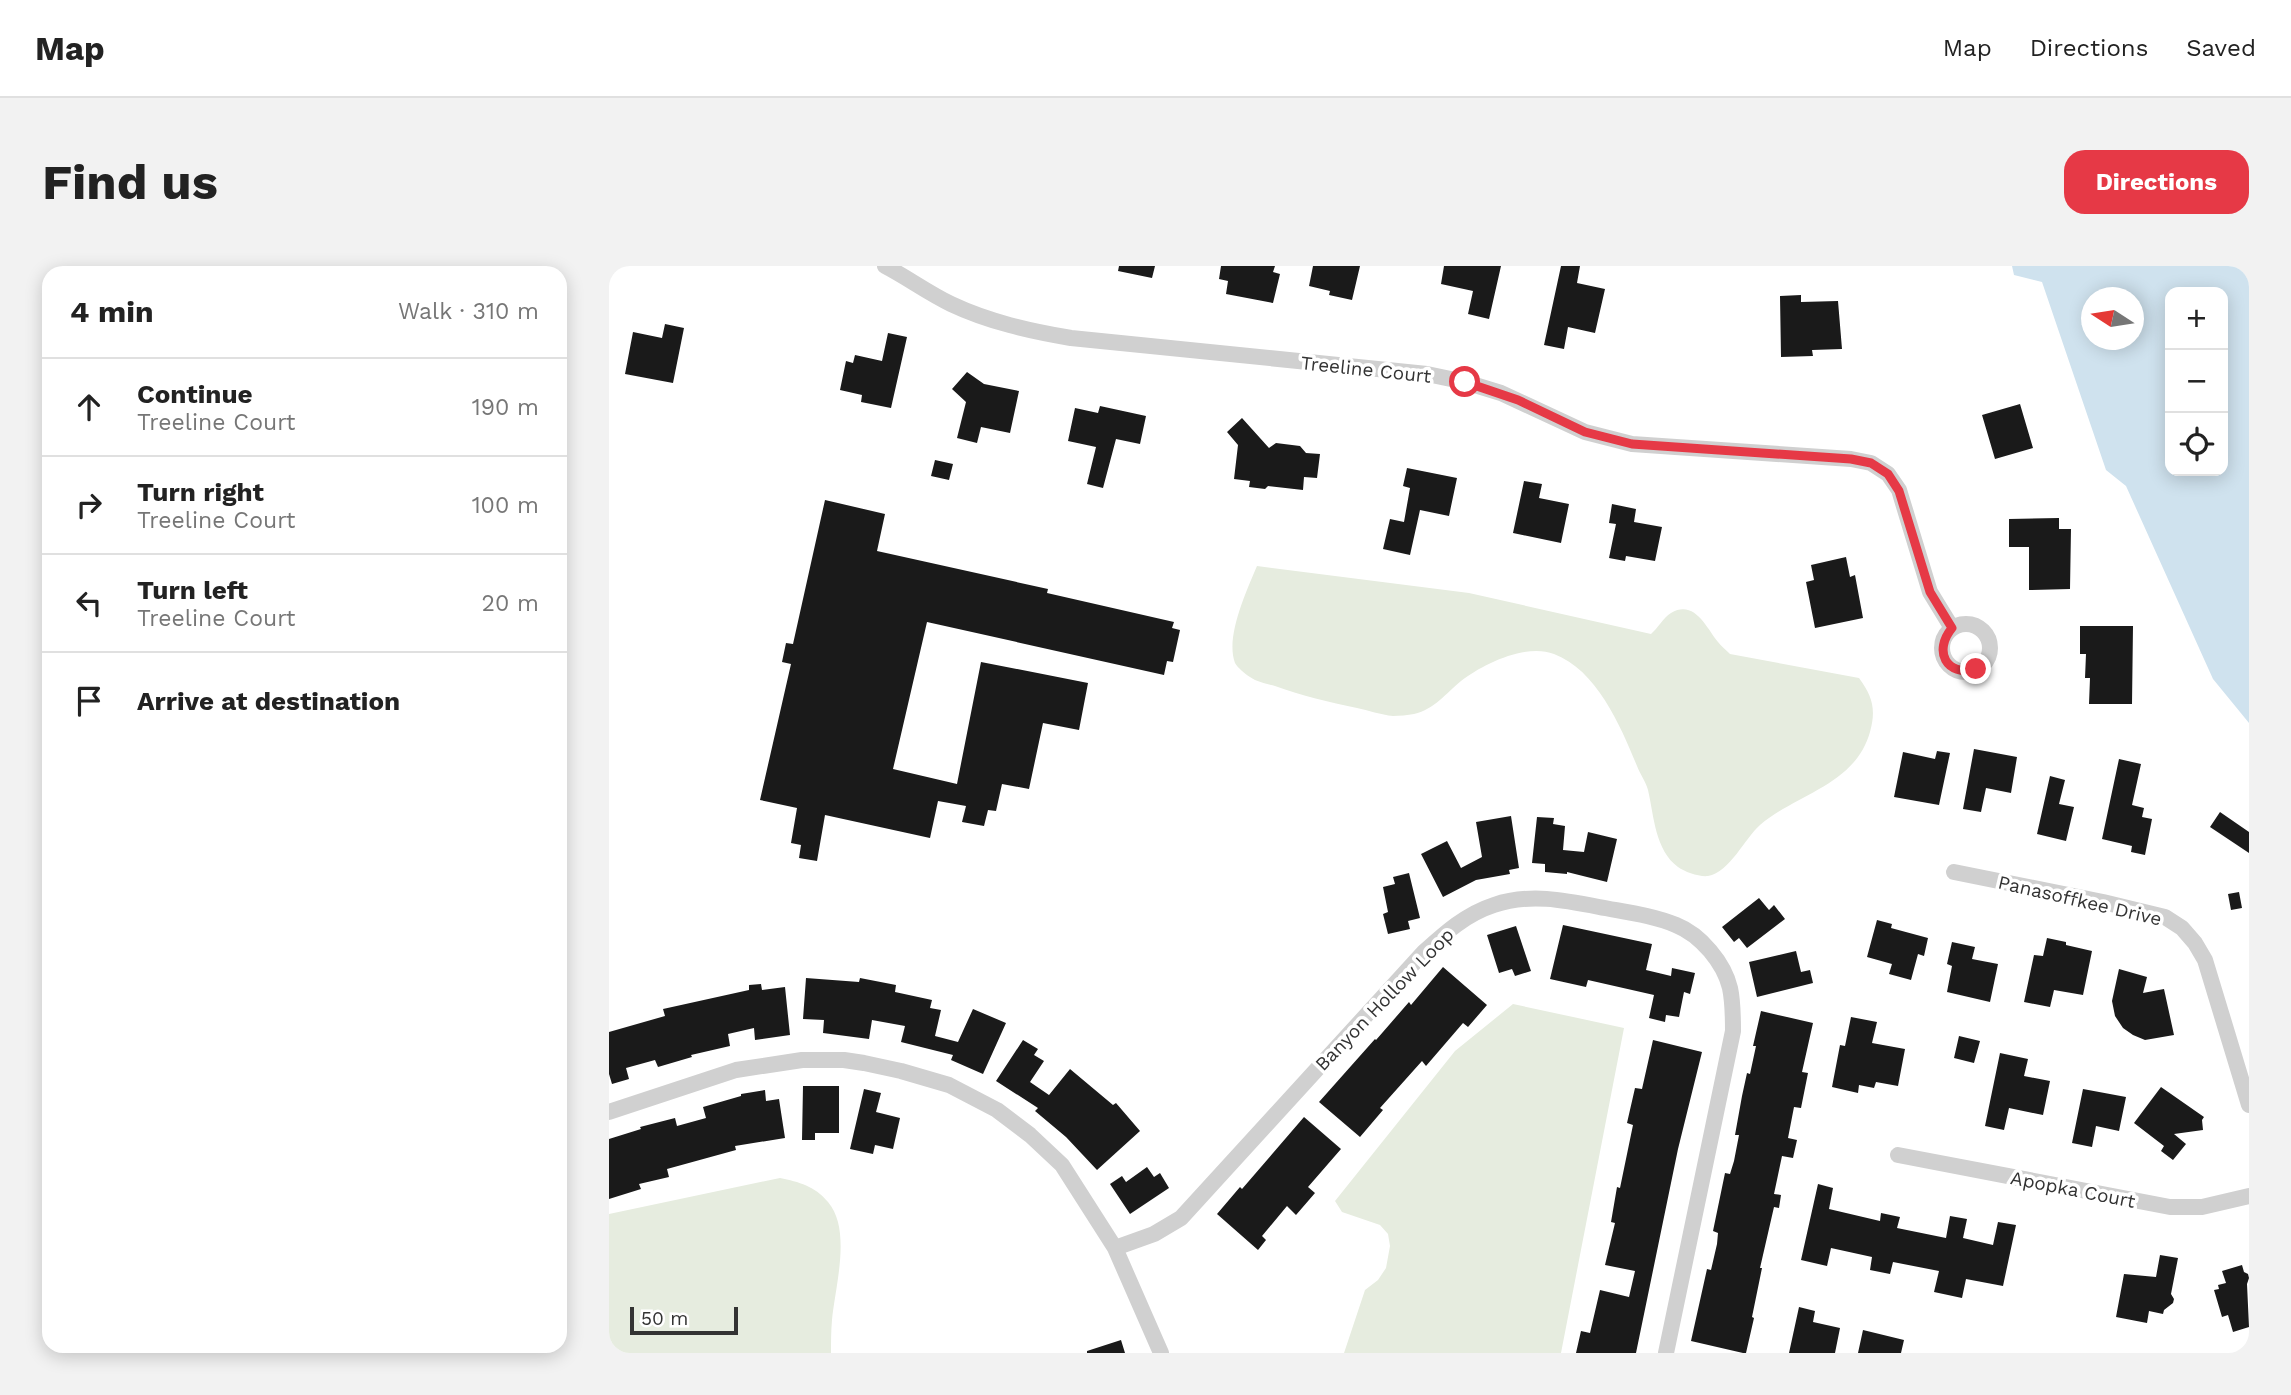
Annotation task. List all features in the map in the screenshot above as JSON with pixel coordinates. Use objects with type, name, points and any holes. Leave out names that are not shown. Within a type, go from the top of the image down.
[{"type":"street","name":"Treeline Court","points":[[885,266],[935,296],[969,312],[1038,332],[1071,338],[1427,374],[1501,393],[1585,432],[1616,441],[1851,459],[1871,463],[1888,474],[1899,491],[1930,592],[1952,628]]},
{"type":"street","name":"Panasoffkee Drive","points":[[1954,872],[2165,917],[2182,928],[2205,960],[2249,1105]]},
{"type":"street","name":"Banyon Hollow Loop","points":[[1115,1248],[1154,1234],[1181,1218],[1424,952],[1457,922],[1494,904],[1530,898],[1555,898],[1679,926],[1703,944],[1722,968],[1730,988],[1733,1031],[1666,1353]]},
{"type":"street","points":[[609,1112],[715,1077],[758,1065],[782,1062],[844,1060],[901,1071],[949,1085],[997,1110],[1030,1135],[1062,1165],[1115,1248],[1161,1353]]},
{"type":"street","name":"Apopka Court","points":[[1898,1155],[2162,1206],[2202,1207],[2249,1196]]},
{"type":"shaded area","points":[[1257,566],[1469,593],[1651,634],[1671,613],[1687,610],[1699,617],[1730,654],[1859,678],[1872,704],[1870,732],[1863,750],[1839,776],[1760,825],[1730,862],[1716,873],[1708,876],[1696,875],[1678,867],[1664,851],[1647,787],[1615,718],[1595,686],[1569,662],[1543,651],[1505,657],[1461,681],[1428,709],[1406,715],[1384,715],[1295,693],[1256,680],[1244,673],[1235,663],[1235,627]]},
{"type":"shaded area","points":[[1513,1004],[1624,1028],[1561,1353],[1344,1353],[1365,1290],[1378,1280],[1386,1268],[1390,1246],[1388,1234],[1380,1225],[1342,1212],[1335,1201],[1455,1051]]},
{"type":"shaded area","points":[[780,1178],[812,1188],[828,1202],[835,1214],[841,1243],[831,1353],[609,1353],[609,1214]]},
{"type":"water","points":[[2012,266],[2249,266],[2249,723],[2213,679],[2126,486],[2106,470],[2042,282],[2014,275]]},
{"type":"building","points":[[1119,266],[1155,266],[1152,278],[1118,271]]},
{"type":"building","points":[[1221,266],[1275,266],[1273,272],[1280,274],[1273,303],[1226,294],[1228,281],[1219,279]]},
{"type":"building","points":[[1313,266],[1360,266],[1352,300],[1329,295],[1330,291],[1309,286]]},
{"type":"building","points":[[1444,266],[1501,266],[1489,319],[1468,314],[1473,291],[1441,284]]},
{"type":"building","points":[[1561,266],[1580,266],[1577,283],[1605,289],[1595,333],[1568,327],[1564,349],[1544,345]]},
{"type":"building","points":[[1801,295],[1801,302],[1838,301],[1842,349],[1812,350],[1813,356],[1781,357],[1780,296]]},
{"type":"building","points":[[665,324],[684,328],[673,383],[625,374],[633,332],[662,338]]},
{"type":"building","points":[[888,333],[907,337],[891,408],[861,402],[862,395],[840,390],[846,361],[853,363],[855,355],[882,361]]},
{"type":"building","points":[[967,372],[984,384],[1019,391],[1010,433],[981,427],[977,443],[957,438],[966,402],[952,389]]},
{"type":"building","points":[[2020,404],[2033,448],[1995,459],[1982,415]]},
{"type":"building","points":[[1100,406],[1146,416],[1140,444],[1116,439],[1103,488],[1087,484],[1096,447],[1068,441],[1075,408],[1098,413]]},
{"type":"building","points":[[1242,418],[1269,448],[1276,443],[1300,446],[1306,453],[1320,454],[1317,478],[1304,477],[1303,490],[1249,487],[1250,481],[1234,479],[1238,445],[1227,432]]},
{"type":"building","points":[[935,460],[953,464],[949,480],[931,476]]},
{"type":"building","points":[[1407,468],[1457,478],[1449,516],[1420,510],[1410,555],[1383,549],[1390,519],[1404,522],[1410,488],[1403,486]]},
{"type":"building","points":[[1524,481],[1542,484],[1539,498],[1569,504],[1561,543],[1513,533]]},
{"type":"building","points":[[825,500],[885,514],[877,551],[1048,589],[1047,593],[1174,622],[1172,628],[1180,630],[1173,662],[1167,661],[1164,675],[927,622],[893,769],[957,784],[981,662],[1088,683],[1079,730],[1043,723],[1029,789],[1002,784],[996,811],[988,810],[984,826],[962,822],[966,806],[938,801],[930,838],[825,815],[817,861],[799,858],[801,845],[791,843],[797,808],[760,800],[791,664],[782,662],[786,643],[793,644]]},
{"type":"building","points":[[1612,504],[1636,509],[1634,522],[1662,527],[1655,561],[1626,556],[1625,561],[1609,558],[1616,524],[1609,523]]},
{"type":"building","points":[[2059,518],[2059,529],[2071,529],[2070,589],[2029,590],[2029,547],[2009,547],[2009,519]]},
{"type":"building","points":[[1846,557],[1850,577],[1855,575],[1863,618],[1815,628],[1806,582],[1814,580],[1811,565]]},
{"type":"building","points":[[2080,626],[2133,626],[2132,704],[2089,704],[2090,678],[2085,678],[2086,654],[2080,654]]},
{"type":"building","points":[[1974,749],[2017,757],[2011,793],[1986,788],[1981,812],[1963,809]]},
{"type":"building","points":[[1937,751],[1950,753],[1939,805],[1894,797],[1903,752],[1935,759]]},
{"type":"building","points":[[2119,759],[2141,764],[2132,805],[2144,808],[2142,817],[2152,819],[2145,855],[2131,852],[2132,846],[2102,839]]},
{"type":"building","points":[[2050,776],[2065,780],[2059,804],[2074,807],[2066,841],[2037,834]]},
{"type":"building","points":[[2220,812],[2249,832],[2249,853],[2210,827]]},
{"type":"building","points":[[1511,816],[1519,868],[1509,870],[1510,874],[1476,880],[1443,897],[1421,854],[1447,841],[1461,868],[1482,857],[1476,822]]},
{"type":"building","points":[[1537,817],[1554,818],[1553,824],[1565,826],[1563,850],[1584,852],[1588,832],[1617,839],[1607,882],[1567,872],[1545,872],[1545,864],[1532,863]]},
{"type":"building","points":[[1409,873],[1420,918],[1408,921],[1410,929],[1388,934],[1383,914],[1388,912],[1383,887],[1395,884],[1393,877]]},
{"type":"building","points":[[2239,892],[2242,908],[2231,910],[2228,894]]},
{"type":"building","points":[[1759,898],[1769,910],[1774,905],[1785,919],[1747,948],[1739,938],[1734,942],[1722,927]]},
{"type":"building","points":[[1877,920],[1892,924],[1891,928],[1928,938],[1924,956],[1918,954],[1911,980],[1889,974],[1892,964],[1867,957]]},
{"type":"building","points":[[1563,925],[1652,944],[1646,970],[1671,976],[1672,968],[1695,973],[1690,994],[1684,992],[1679,1017],[1666,1015],[1665,1022],[1649,1018],[1654,995],[1588,980],[1586,987],[1550,979]]},
{"type":"building","points":[[1516,926],[1531,971],[1515,976],[1512,969],[1499,973],[1487,935]]},
{"type":"building","points":[[2047,938],[2092,951],[2083,995],[2054,990],[2050,1007],[2024,1002],[2034,955],[2043,956]]},
{"type":"building","points":[[1952,942],[1975,947],[1972,959],[1998,964],[1990,1002],[1947,992],[1952,966],[1947,964]]},
{"type":"building","points":[[1796,951],[1801,972],[1810,970],[1813,983],[1757,997],[1749,962]]},
{"type":"building","points":[[1443,967],[1487,1005],[1468,1027],[1463,1023],[1426,1066],[1422,1061],[1380,1108],[1383,1110],[1360,1137],[1319,1102],[1409,1002],[1411,1005]]},
{"type":"building","points":[[2119,969],[2147,977],[2143,993],[2164,989],[2174,1035],[2145,1040],[2123,1028],[2115,1016],[2112,1001]]},
{"type":"building","points":[[806,978],[859,982],[860,978],[896,985],[895,992],[932,1000],[930,1008],[941,1010],[935,1036],[958,1042],[973,1009],[1006,1023],[983,1074],[951,1060],[953,1055],[901,1042],[905,1026],[872,1020],[869,1039],[823,1033],[824,1020],[803,1019]]},
{"type":"building","points":[[761,984],[762,990],[785,987],[790,1035],[755,1040],[754,1028],[728,1034],[730,1046],[691,1055],[692,1057],[658,1067],[655,1060],[626,1068],[629,1079],[612,1084],[609,1074],[609,1032],[665,1016],[663,1009],[749,990],[749,985]]},
{"type":"building","points":[[1761,1011],[1813,1023],[1802,1072],[1808,1073],[1801,1108],[1794,1107],[1788,1138],[1797,1140],[1793,1158],[1782,1156],[1774,1194],[1781,1195],[1779,1208],[1774,1207],[1760,1268],[1752,1317],[1754,1318],[1746,1353],[1743,1353],[1691,1341],[1707,1269],[1711,1270],[1717,1244],[1718,1233],[1713,1231],[1725,1173],[1730,1174],[1734,1161],[1739,1135],[1735,1135],[1742,1096],[1747,1073],[1750,1074]]},
{"type":"building","points":[[1851,1017],[1877,1022],[1872,1043],[1905,1049],[1898,1086],[1876,1082],[1874,1088],[1859,1085],[1858,1093],[1832,1087],[1840,1045],[1845,1046]]},
{"type":"building","points":[[1959,1036],[1980,1041],[1974,1063],[1954,1058]]},
{"type":"building","points":[[1023,1040],[1038,1049],[1034,1055],[1044,1061],[1030,1082],[1049,1095],[1070,1069],[1113,1105],[1116,1103],[1140,1131],[1097,1170],[1066,1137],[1035,1111],[1038,1108],[996,1081]]},
{"type":"building","points":[[1653,1040],[1702,1052],[1678,1149],[1636,1353],[1576,1353],[1581,1331],[1590,1333],[1600,1290],[1629,1297],[1635,1271],[1605,1265],[1615,1223],[1611,1222],[1617,1187],[1620,1188],[1633,1125],[1627,1123],[1635,1088],[1642,1089]]},
{"type":"building","points":[[2000,1053],[2028,1059],[2024,1076],[2050,1081],[2043,1115],[2009,1108],[2004,1130],[1985,1126]]},
{"type":"building","points":[[803,1086],[839,1086],[839,1133],[815,1133],[815,1140],[802,1140]]},
{"type":"building","points":[[2161,1087],[2204,1117],[2203,1130],[2174,1134],[2186,1144],[2173,1160],[2161,1151],[2164,1146],[2134,1123]]},
{"type":"building","points":[[864,1089],[881,1093],[876,1112],[900,1118],[893,1149],[875,1145],[873,1154],[850,1149]]},
{"type":"building","points":[[2083,1089],[2126,1097],[2119,1131],[2096,1126],[2092,1147],[2072,1143]]},
{"type":"building","points":[[765,1090],[766,1101],[779,1099],[785,1138],[735,1146],[736,1150],[667,1169],[669,1177],[639,1184],[641,1189],[609,1199],[609,1139],[675,1118],[677,1126],[706,1118],[703,1107],[741,1094]]},
{"type":"building","points":[[1304,1117],[1341,1149],[1308,1187],[1315,1193],[1296,1215],[1287,1206],[1262,1236],[1266,1240],[1258,1250],[1217,1214]]},
{"type":"building","points":[[1147,1167],[1154,1177],[1160,1173],[1169,1188],[1130,1214],[1110,1184],[1122,1176],[1126,1182]]},
{"type":"building","points":[[1818,1184],[1833,1188],[1829,1209],[1880,1221],[1881,1213],[1900,1217],[1897,1228],[1946,1238],[1950,1216],[1967,1219],[1963,1238],[1993,1245],[1998,1222],[2016,1225],[2003,1286],[1966,1279],[1962,1298],[1934,1292],[1939,1271],[1893,1262],[1890,1274],[1870,1270],[1872,1257],[1831,1248],[1827,1266],[1801,1260]]},
{"type":"building","points":[[2160,1255],[2178,1258],[2171,1294],[2173,1303],[2163,1314],[2149,1311],[2147,1323],[2116,1317],[2124,1274],[2156,1277]]},
{"type":"building","points":[[2242,1265],[2249,1278],[2249,1327],[2233,1332],[2228,1315],[2222,1317],[2214,1290],[2219,1289],[2218,1285],[2226,1283],[2222,1271]]},
{"type":"building","points":[[1799,1307],[1815,1311],[1813,1322],[1840,1328],[1835,1353],[1789,1353]]},
{"type":"building","points":[[1863,1330],[1904,1340],[1901,1353],[1858,1353]]},
{"type":"building","points":[[1121,1340],[1125,1353],[1087,1353],[1087,1351]]},
{"type":"route","points":[[1465,382],[1518,400],[1585,432],[1616,441],[1851,459],[1871,463],[1888,474],[1899,491],[1930,592],[1952,628],[1944,638],[1944,658],[1959,671],[1976,669]]}]
